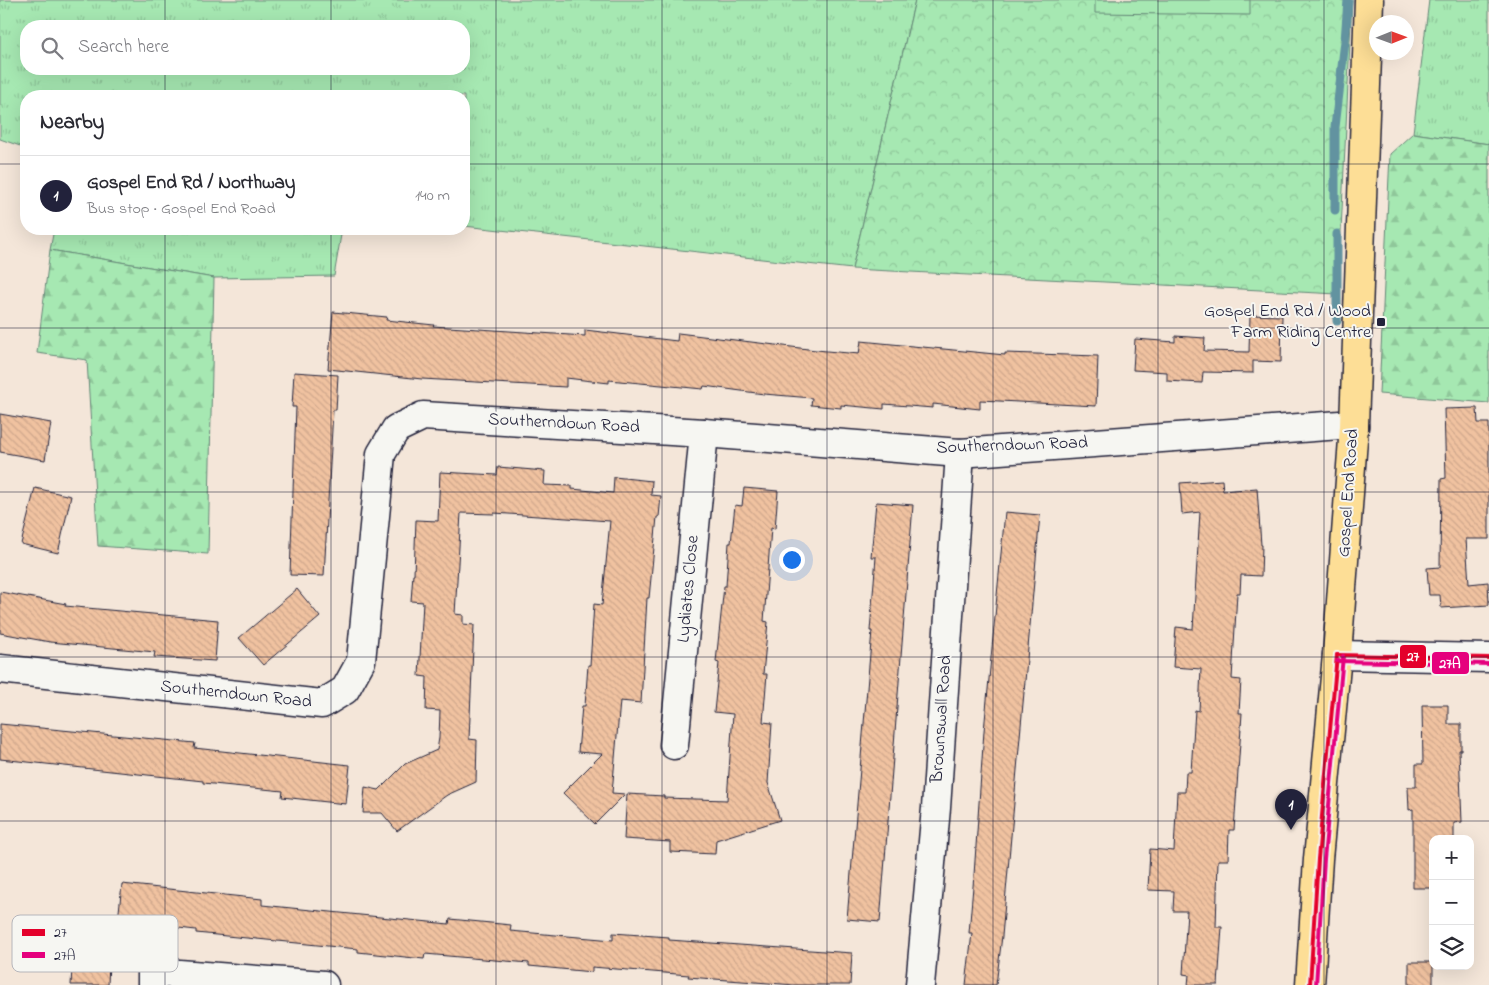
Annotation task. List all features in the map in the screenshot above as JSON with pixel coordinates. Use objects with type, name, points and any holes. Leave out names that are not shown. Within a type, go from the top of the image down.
[{"type":"main road","name":"Gospel End Road","points":[[1310,985],[1318,859],[1337,655],[1354,426],[1369,0]]},
{"type":"street","name":"Southerndown Road","points":[[0,669],[322,704],[345,690],[361,661],[381,454],[396,429],[423,416],[704,433],[960,452],[1330,426],[1354,426]]},
{"type":"street","name":"Lydiates Close","points":[[674,745],[704,433]]},
{"type":"street","name":"Brownswall Road","points":[[920,985],[936,808],[960,452]]},
{"type":"street","points":[[1337,655],[1489,658]]},
{"type":"street","points":[[153,979],[324,985]]},
{"type":"green space","points":[[0,0],[915,0],[852,269],[470,227],[470,90],[20,90],[20,146],[0,139]]},
{"type":"green space","points":[[915,0],[1352,0],[1338,294],[852,269]]},
{"type":"green space","points":[[1095,0],[1250,0],[1250,15],[1095,13]]},
{"type":"green space","points":[[1429,0],[1489,0],[1489,144],[1413,133]]},
{"type":"green space","points":[[1413,133],[1489,144],[1489,403],[1379,394],[1390,154]]},
{"type":"green space","points":[[53,235],[341,235],[334,276],[214,278],[50,250]]},
{"type":"green space","points":[[50,250],[214,278],[208,554],[98,546],[87,360],[37,353]]},
{"type":"building","points":[[333,312],[387,317],[386,320],[433,326],[585,336],[585,330],[677,341],[678,333],[859,354],[861,341],[1005,355],[1005,353],[1098,356],[1096,406],[980,400],[980,409],[933,404],[933,408],[884,404],[884,409],[841,405],[841,408],[811,405],[812,398],[704,386],[703,389],[609,380],[609,383],[566,378],[566,387],[422,379],[328,369]]},
{"type":"building","points":[[1250,315],[1282,316],[1281,362],[1253,361],[1253,373],[1203,372],[1202,383],[1167,381],[1167,372],[1133,370],[1135,339],[1175,342],[1175,336],[1205,338],[1204,351],[1249,352]]},
{"type":"building","points":[[294,372],[338,375],[336,410],[333,410],[324,576],[290,575],[296,407],[292,407]]},
{"type":"building","points":[[1477,408],[1478,423],[1489,423],[1489,539],[1466,539],[1469,584],[1488,582],[1489,605],[1441,608],[1440,595],[1429,595],[1427,568],[1440,567],[1441,479],[1446,478],[1444,409]]},
{"type":"building","points":[[0,414],[51,423],[45,460],[0,452]]},
{"type":"building","points":[[498,467],[545,471],[544,485],[572,486],[572,489],[613,493],[614,477],[652,481],[651,495],[661,496],[659,517],[657,517],[649,598],[647,598],[641,703],[620,701],[612,793],[625,794],[595,824],[563,793],[602,754],[578,752],[582,706],[585,706],[588,665],[590,665],[594,604],[602,605],[610,521],[494,513],[461,513],[455,614],[463,615],[463,624],[474,625],[469,739],[477,740],[476,782],[447,795],[397,831],[382,813],[363,813],[365,787],[379,790],[405,764],[437,750],[439,738],[440,711],[426,710],[427,677],[419,676],[423,602],[411,601],[416,520],[438,521],[440,472],[497,475]]},
{"type":"building","points":[[1222,480],[1223,491],[1257,488],[1262,545],[1261,576],[1241,575],[1240,593],[1237,593],[1232,679],[1241,680],[1239,713],[1242,713],[1234,830],[1229,830],[1228,860],[1218,860],[1216,927],[1222,927],[1218,985],[1188,985],[1189,975],[1183,974],[1187,911],[1173,911],[1174,891],[1148,890],[1150,849],[1174,851],[1177,792],[1185,792],[1186,772],[1191,772],[1195,710],[1199,711],[1201,669],[1173,667],[1176,627],[1193,629],[1200,512],[1182,514],[1180,483]]},
{"type":"building","points":[[35,488],[71,496],[58,553],[21,544]]},
{"type":"building","points":[[744,488],[778,491],[775,529],[771,528],[764,621],[768,622],[763,674],[767,674],[763,722],[772,723],[768,783],[780,820],[716,840],[715,854],[670,852],[670,842],[624,839],[627,794],[664,796],[664,798],[727,800],[733,714],[714,712],[719,663],[716,662],[735,505],[742,506]]},
{"type":"building","points":[[876,502],[913,505],[880,922],[847,919],[872,631],[870,631],[876,557],[871,557]]},
{"type":"building","points":[[1005,512],[1040,515],[996,985],[966,985],[972,933],[969,933],[984,731]]},
{"type":"building","points":[[297,589],[320,617],[263,665],[239,638]]},
{"type":"building","points":[[0,592],[66,604],[65,606],[218,620],[215,661],[154,657],[155,652],[50,642],[0,633]]},
{"type":"building","points":[[1422,705],[1448,705],[1448,724],[1461,724],[1461,750],[1459,750],[1462,822],[1454,823],[1454,835],[1429,835],[1429,888],[1413,888],[1413,809],[1409,810],[1408,787],[1416,787],[1416,764],[1423,764]]},
{"type":"building","points":[[0,724],[195,743],[194,748],[350,765],[346,804],[282,797],[283,791],[0,759]]},
{"type":"building","points":[[122,884],[262,899],[262,905],[449,924],[450,919],[511,925],[510,931],[613,940],[613,933],[669,937],[669,940],[852,953],[850,985],[795,985],[592,967],[592,972],[529,966],[529,963],[425,954],[424,959],[358,952],[358,949],[196,933],[196,930],[178,928],[178,915],[119,915]]},
{"type":"building","points":[[1409,962],[1429,962],[1429,970],[1433,970],[1433,985],[1409,985]]},
{"type":"building","points":[[72,972],[109,972],[108,985],[71,985]]},
{"type":"waterway","points":[[1335,210],[1335,127],[1348,0]]},
{"type":"waterway","points":[[1337,234],[1337,321]]},
{"type":"transit line","name":"27","points":[[1337,655],[1489,658]]},
{"type":"transit line","name":"27","points":[[1310,985],[1318,859],[1337,655]]},
{"type":"transit line","name":"27A","points":[[1316,985],[1324,859],[1343,656]]},
{"type":"transit line","name":"27A","points":[[1337,661],[1489,664]]},
{"type":"place","name":"Gospel End Rd / Wood Farm Riding Centre","points":[[1381,322]]},
{"type":"place","name":"Gospel End Rd / Northway","points":[[1291,830]]}]
